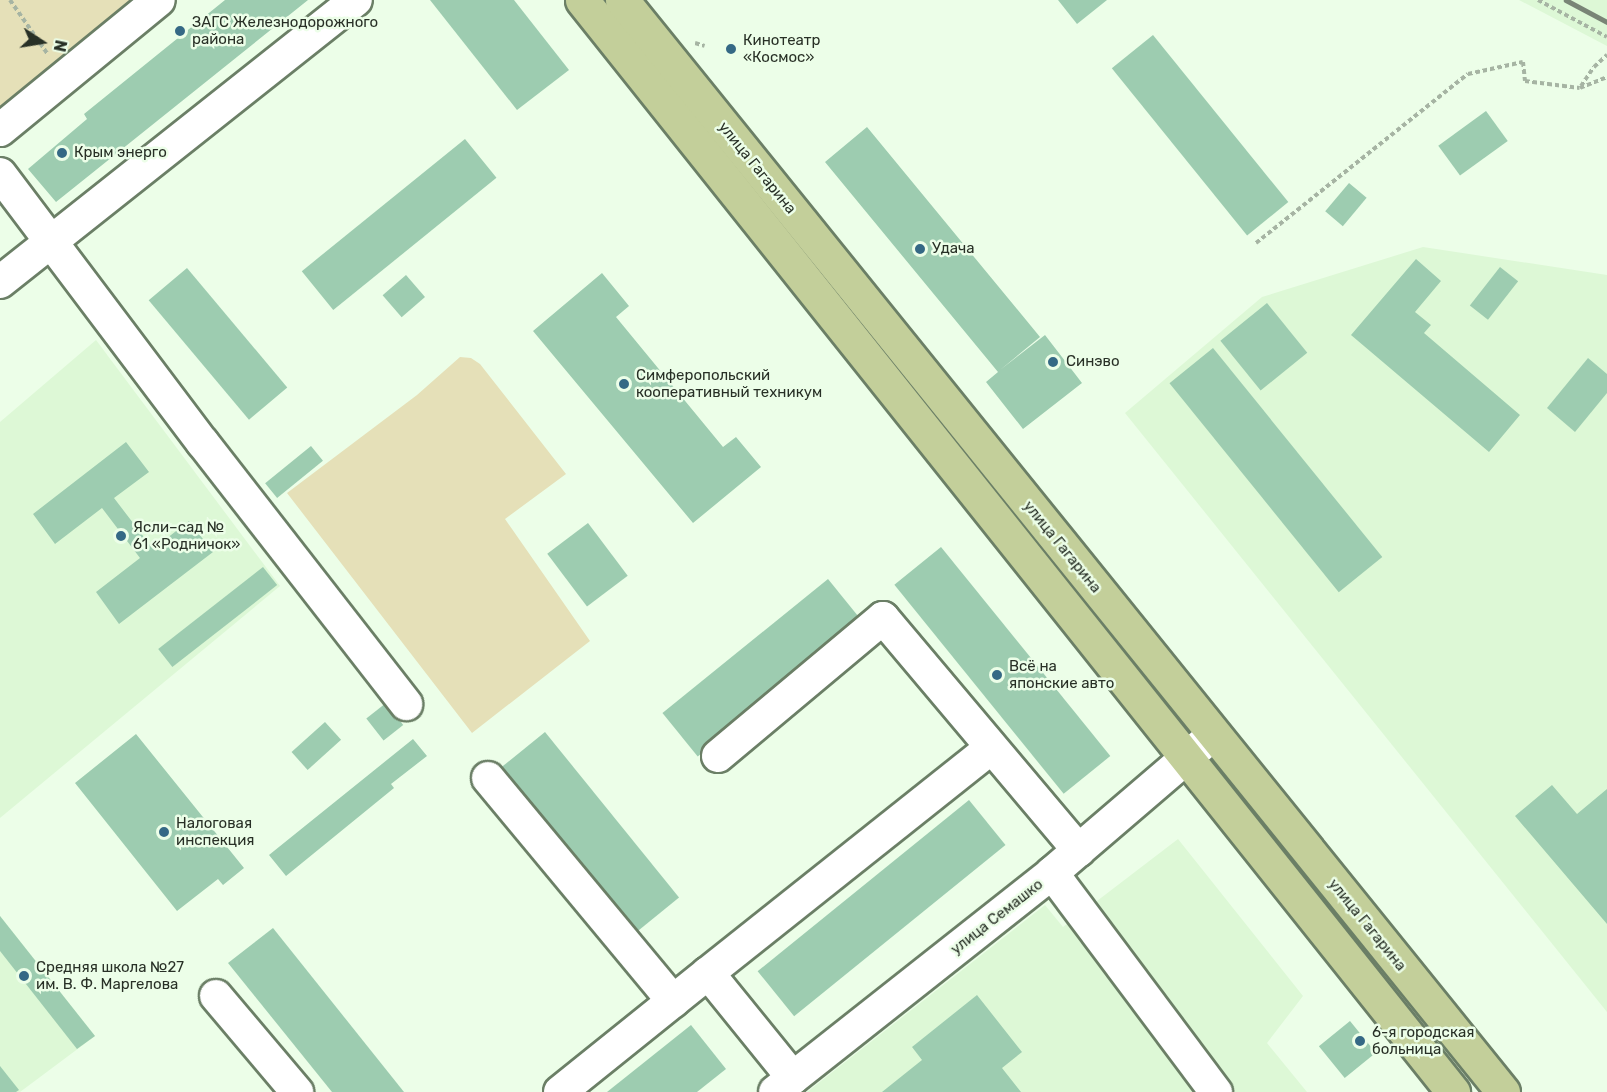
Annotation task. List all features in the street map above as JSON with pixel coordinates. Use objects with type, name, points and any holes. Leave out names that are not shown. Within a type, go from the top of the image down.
[{"type":"main road","name":"улица Гагарина","points":[[582,0],[1454,1092]]},
{"type":"main road","name":"улица Гагарина","points":[[622,0],[1503,1092]]},
{"type":"street","points":[[0,130],[159,0]]},
{"type":"street","points":[[0,282],[356,0]]},
{"type":"street","points":[[0,174],[406,704]]},
{"type":"street","points":[[718,756],[883,618],[1078,851]]},
{"type":"street","name":"улица Семашко","points":[[784,1085],[1052,873],[1213,735]]},
{"type":"street","points":[[560,1092],[992,748]]},
{"type":"street","points":[[488,778],[673,1001]]},
{"type":"street","points":[[1052,873],[1216,1092]]},
{"type":"street","points":[[708,973],[784,1085]]},
{"type":"street","points":[[216,996],[297,1092]]},
{"type":"path","points":[[10,0],[47,53]]},
{"type":"path","points":[[1539,0],[1607,37]]},
{"type":"path","points":[[1580,88],[1594,67],[1607,55]]},
{"type":"path","points":[[1256,243],[1468,74],[1523,62],[1525,81],[1580,88],[1607,77]]},
{"type":"shaded area","points":[[0,0],[147,0],[0,117]]},
{"type":"shaded area","points":[[1519,0],[1607,0],[1607,46]]},
{"type":"shaded area","points":[[1423,247],[1607,275],[1607,1012],[1125,413],[1262,297]]},
{"type":"shaded area","name":"Ясли–сад № 61 «Родничок»","points":[[96,340],[280,586],[0,818],[0,422]]},
{"type":"shaded area","points":[[460,357],[471,358],[480,364],[566,474],[505,519],[590,641],[472,733],[287,493],[417,395]]},
{"type":"shaded area","points":[[1178,839],[1303,996],[1267,1043],[1307,1092],[807,1092],[1045,905],[1063,927]]},
{"type":"shaded area","name":"Средняя школа №27 им. В. Ф. Маргелова","points":[[0,916],[95,1036],[20,1092],[0,1092]]},
{"type":"building","points":[[225,0],[308,0],[56,202],[28,169],[87,119],[84,114]]},
{"type":"building","points":[[430,0],[514,0],[569,70],[517,110]]},
{"type":"building","points":[[1058,0],[1107,0],[1077,24]]},
{"type":"building","points":[[1153,35],[1288,202],[1247,235],[1112,68]]},
{"type":"building","points":[[1486,111],[1508,141],[1460,176],[1438,146]]},
{"type":"building","points":[[867,127],[1040,337],[1000,370],[1045,335],[1082,383],[1023,429],[986,382],[998,372],[825,162]]},
{"type":"building","points":[[465,139],[496,178],[333,310],[302,271]]},
{"type":"building","points":[[1349,183],[1367,198],[1343,226],[1325,211]]},
{"type":"building","points":[[1416,259],[1441,281],[1415,312],[1431,325],[1424,333],[1520,415],[1489,452],[1351,335]]},
{"type":"building","points":[[1500,267],[1518,281],[1488,320],[1470,306]]},
{"type":"building","points":[[187,268],[287,388],[249,420],[149,300]]},
{"type":"building","name":"Симферопольский кооперативный техникум","points":[[602,273],[629,306],[616,317],[723,447],[736,437],[761,467],[693,523],[533,331]]},
{"type":"building","points":[[406,275],[425,297],[402,317],[383,295]]},
{"type":"building","points":[[1267,303],[1307,353],[1261,390],[1220,341]]},
{"type":"building","points":[[1213,348],[1382,557],[1339,592],[1169,383]]},
{"type":"building","points":[[1588,358],[1607,374],[1607,393],[1575,432],[1547,408]]},
{"type":"building","points":[[126,442],[149,472],[114,498],[153,549],[189,521],[213,552],[119,624],[96,592],[140,558],[102,508],[55,544],[33,514]]},
{"type":"building","points":[[311,446],[323,461],[277,498],[265,483]]},
{"type":"building","points":[[588,523],[628,576],[587,606],[547,554]]},
{"type":"building","points":[[941,547],[1110,756],[1064,794],[894,585]]},
{"type":"building","points":[[263,567],[277,585],[172,667],[158,649]]},
{"type":"building","points":[[828,579],[863,623],[698,757],[662,713]]},
{"type":"building","points":[[386,703],[403,725],[384,740],[366,718]]},
{"type":"building","points":[[325,722],[341,740],[308,770],[292,752]]},
{"type":"building","points":[[545,732],[679,898],[636,932],[502,767]]},
{"type":"building","name":"Налоговая инспекция","points":[[136,734],[244,868],[223,885],[218,879],[177,911],[75,783]]},
{"type":"building","points":[[413,739],[427,756],[391,784],[394,788],[286,876],[269,855]]},
{"type":"building","points":[[1552,785],[1577,814],[1607,789],[1607,924],[1515,816]]},
{"type":"building","points":[[969,800],[1006,845],[794,1016],[758,971]]},
{"type":"building","points":[[0,916],[95,1036],[77,1049],[0,951]]},
{"type":"building","points":[[273,928],[404,1092],[332,1092],[228,963]]},
{"type":"building","points":[[977,995],[1022,1052],[1002,1068],[1021,1092],[882,1092],[922,1060],[912,1047]]},
{"type":"building","points":[[1350,1021],[1376,1053],[1345,1078],[1319,1046]]},
{"type":"building","points":[[691,1025],[726,1069],[697,1092],[607,1092]]},
{"type":"building","points":[[0,1066],[19,1090],[0,1092]]},
{"type":"railway","points":[[1566,0],[1607,22]]},
{"type":"place","name":"ЗАГС Железнодорожного района","points":[[180,31]]},
{"type":"place","name":"Кинотеатр «Космос»","points":[[731,49]]},
{"type":"place","name":"Крым энерго","points":[[62,153]]},
{"type":"place","name":"Удача","points":[[920,249]]},
{"type":"place","name":"Синэво","points":[[1053,362]]},
{"type":"place","name":"Симферопольский кооперативный техникум","points":[[624,384]]},
{"type":"place","name":"Ясли–сад № 61 «Родничок»","points":[[121,536]]},
{"type":"place","name":"Всё на японские авто","points":[[997,675]]},
{"type":"place","name":"Налоговая инспекция","points":[[164,832]]},
{"type":"place","name":"Средняя школа №27 им. В. Ф. Маргелова","points":[[24,976]]},
{"type":"place","name":"6-я городская больница","points":[[1360,1041]]}]
